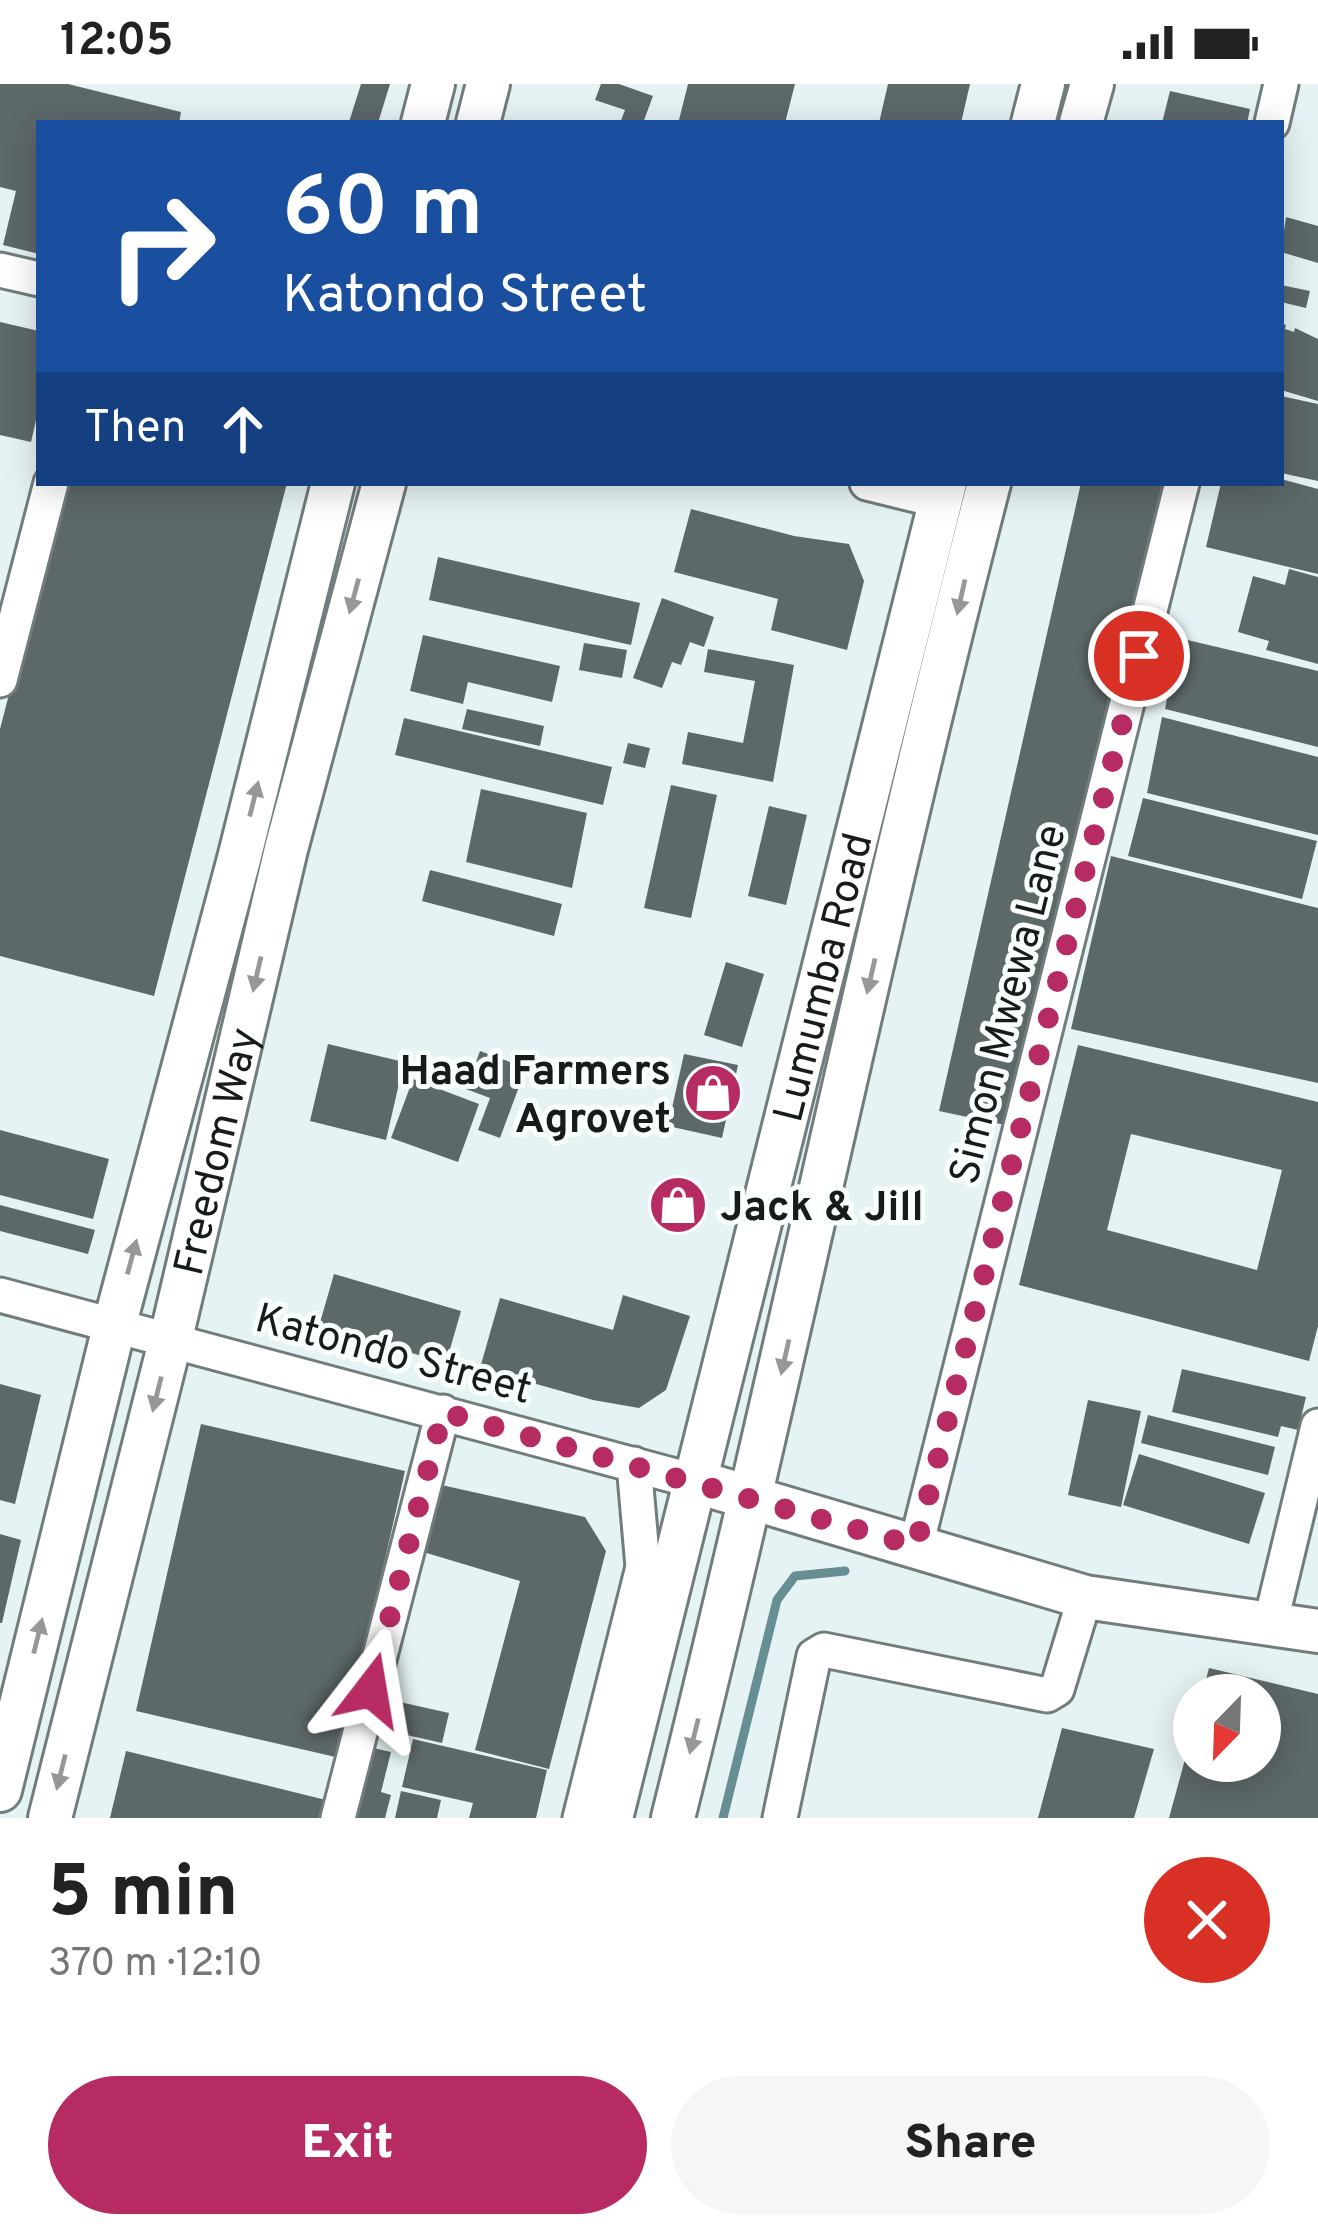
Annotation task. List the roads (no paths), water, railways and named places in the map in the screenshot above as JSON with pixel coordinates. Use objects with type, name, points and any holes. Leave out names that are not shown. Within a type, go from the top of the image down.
[{"type":"main road","points":[[424,120],[433,84]]},
{"type":"main road","points":[[479,120],[488,84]]},
{"type":"main road","points":[[1034,120],[1043,84]]},
{"type":"main road","points":[[1083,120],[1091,84]]},
{"type":"main road","name":"Freedom Way","points":[[0,1790],[115,1323],[332,486]]},
{"type":"main road","name":"Freedom Way","points":[[50,1818],[171,1339],[286,849],[383,486]]},
{"type":"main road","name":"Lumumba Road","points":[[673,1818],[753,1498],[987,486]]},
{"type":"main road","name":"Lumumba Road","points":[[611,1818],[943,492]]},
{"type":"main road","points":[[694,1481],[1085,1597],[1318,1631]]},
{"type":"street","points":[[1273,120],[1281,84]]},
{"type":"street","points":[[0,270],[36,278]]},
{"type":"street","points":[[0,680],[50,486]]},
{"type":"street","points":[[892,486],[943,492]]},
{"type":"street","name":"Simon Mwewa Lane","points":[[916,1546],[1181,486]]},
{"type":"street","name":"Katondo Street","points":[[0,1295],[694,1481]]},
{"type":"street","points":[[338,1818],[443,1412]]},
{"type":"street","points":[[1270,1625],[1318,1426]]},
{"type":"street","points":[[580,1818],[643,1567],[634,1464]]},
{"type":"street","points":[[780,1818],[814,1656],[824,1650],[1047,1695],[1058,1689],[1085,1597]]},
{"type":"waterway","points":[[723,1818],[777,1600],[795,1576],[845,1571]]},
{"type":"place","name":"Haad Farmers Agrovet","points":[[713,1093]]},
{"type":"place","name":"Jack & Jill","points":[[678,1205]]}]
